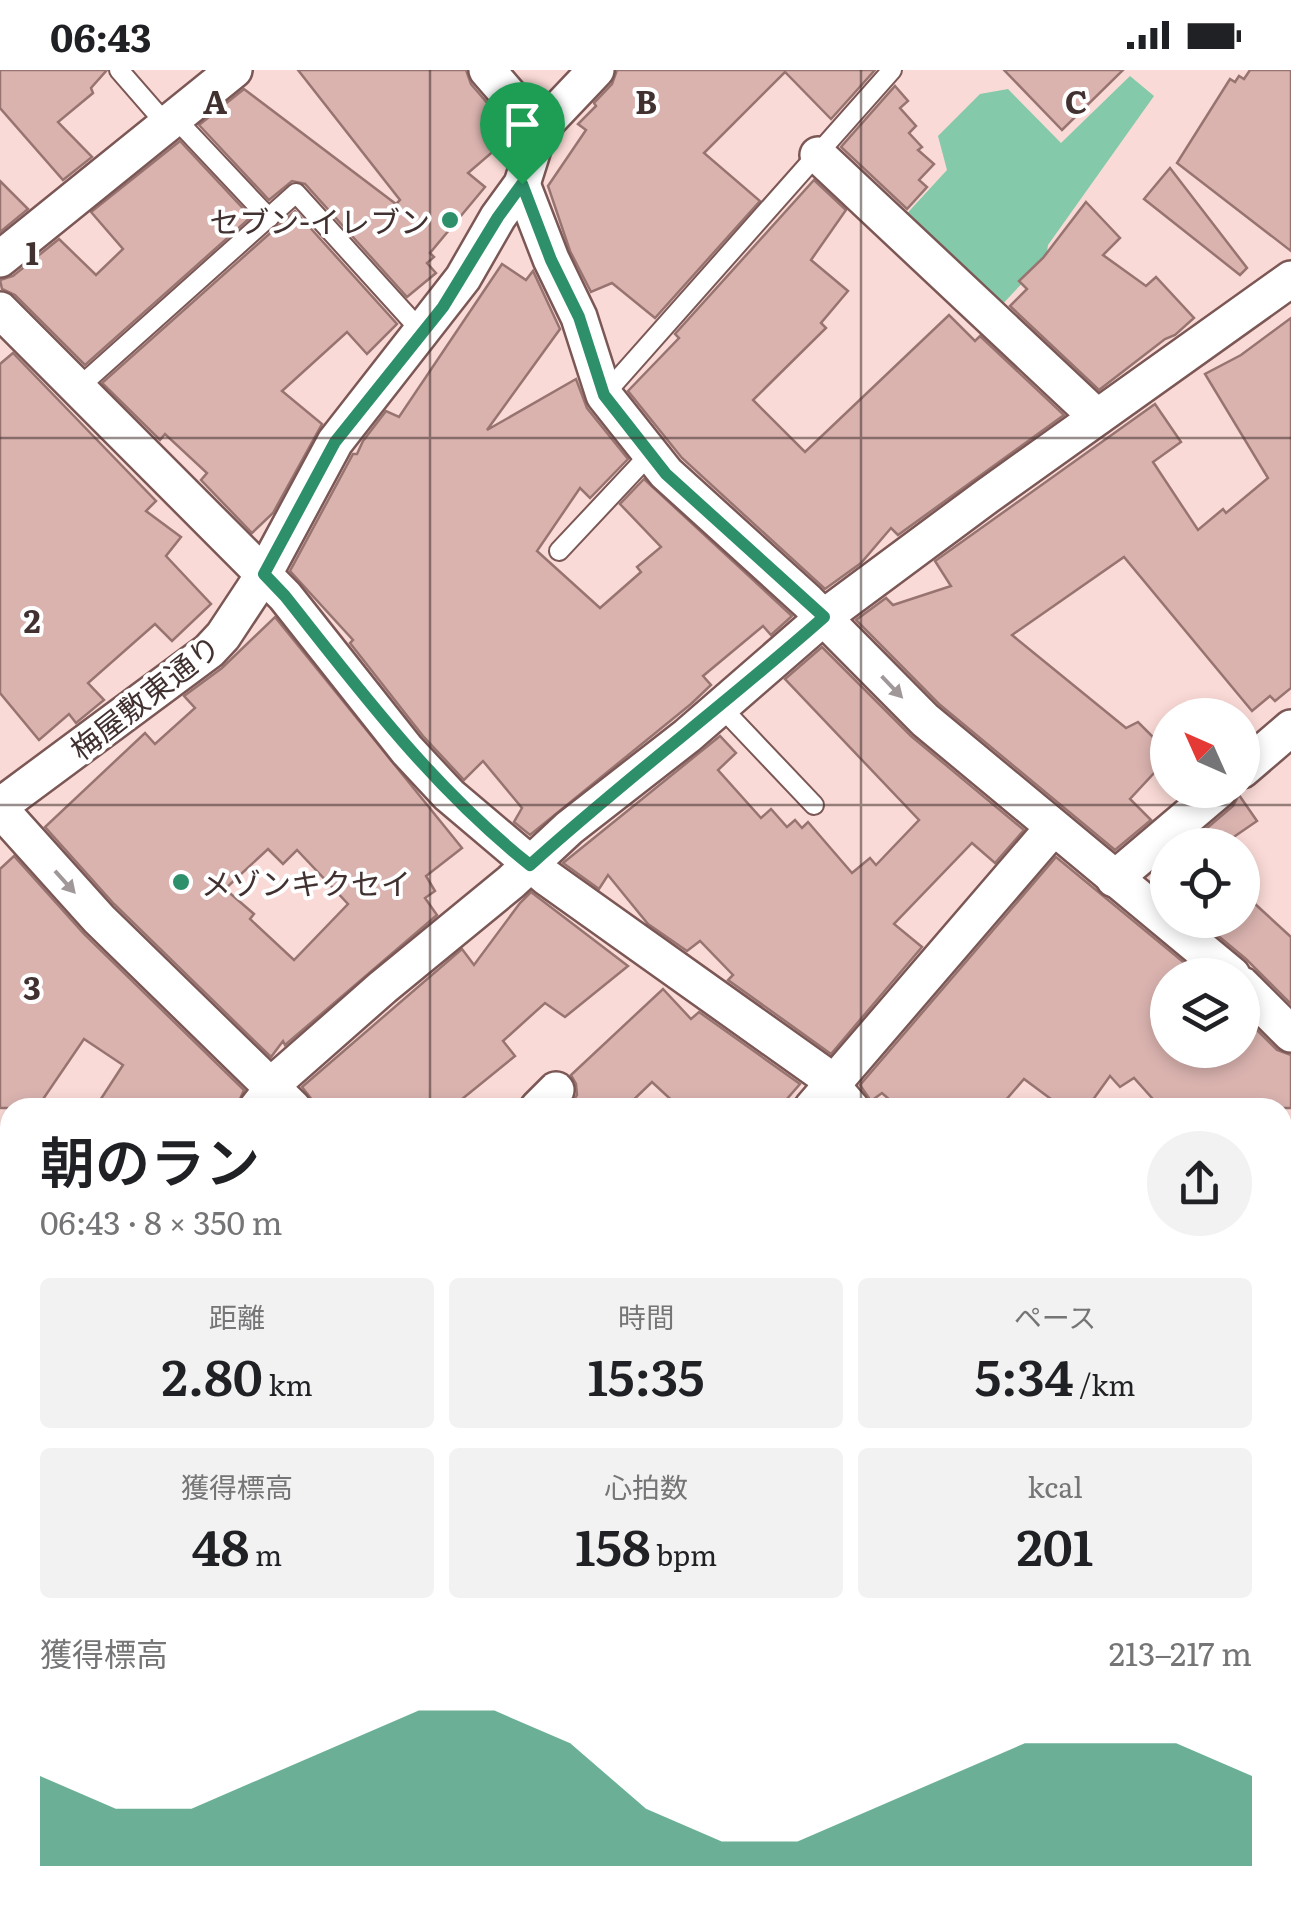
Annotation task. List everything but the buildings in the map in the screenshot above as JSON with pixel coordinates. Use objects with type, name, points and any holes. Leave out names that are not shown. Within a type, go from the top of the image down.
[{"type":"street","points":[[0,259],[234,70]]},
{"type":"street","points":[[488,70],[539,130]]},
{"type":"street","name":"梅屋敷東通り","points":[[0,808],[224,636],[264,574],[335,442],[463,278],[522,184],[539,130],[596,70]]},
{"type":"street","points":[[818,155],[1097,417]]},
{"type":"street","points":[[522,184],[551,260],[579,317],[604,395],[649,455],[824,617],[925,720],[1211,958]]},
{"type":"street","points":[[277,1098],[383,987],[824,617],[1291,279]]},
{"type":"street","points":[[0,310],[285,596],[407,750],[449,794],[530,865],[829,1098]]},
{"type":"street","points":[[1260,755],[1291,728]]},
{"type":"street","points":[[0,808],[99,919],[271,1098]]},
{"type":"street","points":[[1114,879],[1198,808]]},
{"type":"street","points":[[834,1098],[1053,828]]},
{"type":"street","points":[[1260,1002],[1291,1034]]},
{"type":"lane","points":[[119,70],[268,218]]},
{"type":"lane","points":[[604,395],[892,70]]},
{"type":"lane","points":[[79,387],[296,193],[422,332]]},
{"type":"lane","points":[[559,552],[649,455]]},
{"type":"lane","points":[[721,707],[814,805]]},
{"type":"green space","points":[[1130,76],[1154,96],[1048,245],[1046,258],[996,311],[900,221],[947,170],[938,136],[980,94],[1008,89],[1061,143]]},
{"type":"place","name":"セブン-イレブン","points":[[450,220]]},
{"type":"place","name":"メゾンキクセイ","points":[[181,882]]},
{"type":"route","points":[[522,184],[551,260],[579,317],[604,395],[666,474],[824,617],[687,736],[569,828],[530,865],[449,794],[407,750],[264,574],[335,442],[443,307],[522,184]]}]
